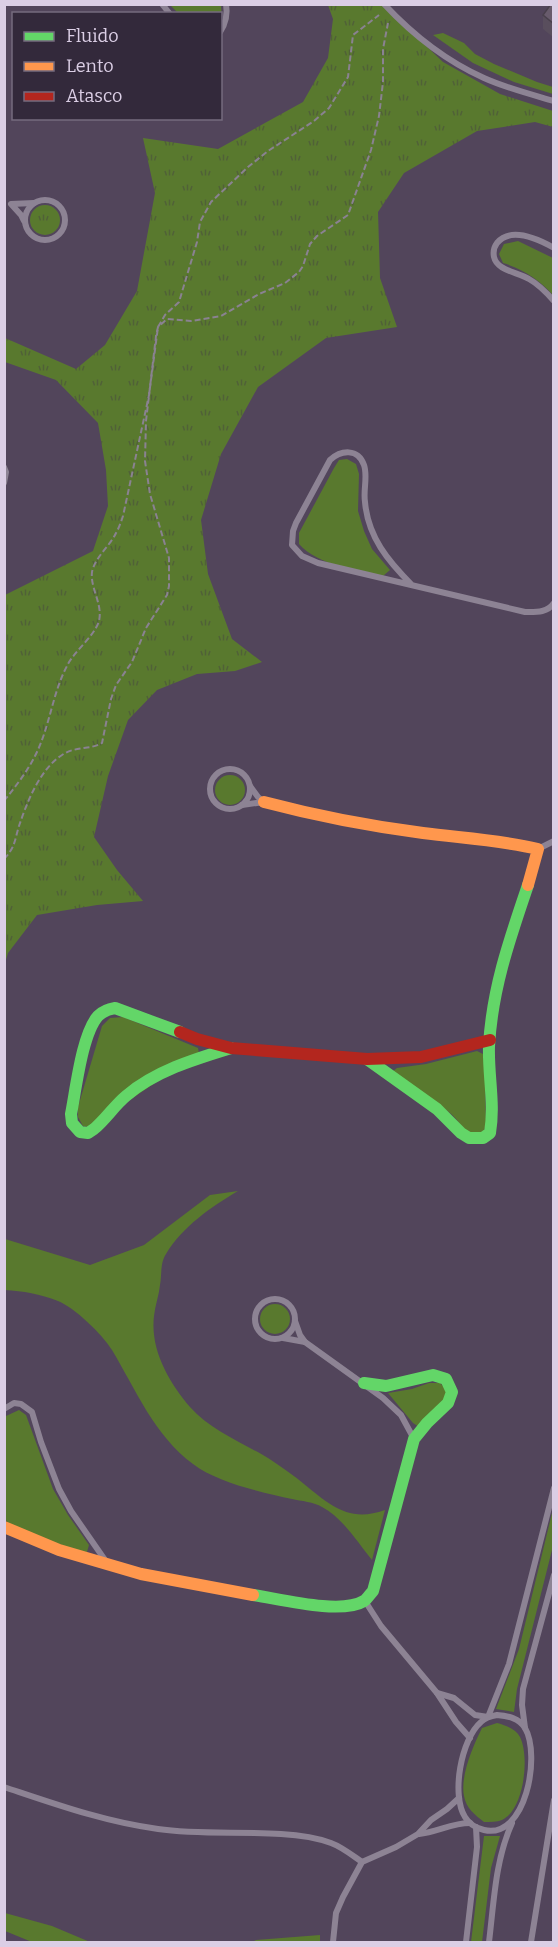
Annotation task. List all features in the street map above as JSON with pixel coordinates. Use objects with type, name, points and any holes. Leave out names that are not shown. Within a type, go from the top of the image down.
[{"type":"street","points":[[222,29],[227,14],[226,4]]},
{"type":"street","points":[[384,4],[426,42],[464,68],[504,85],[554,101]]},
{"type":"street","points":[[54,202],[63,212],[64,226],[56,237],[43,240],[31,234],[21,214],[8,203],[54,202]]},
{"type":"street","points":[[25,222],[27,212],[34,203]]},
{"type":"street","points":[[554,248],[535,239],[512,235],[504,236],[498,242],[494,255],[497,263],[502,267],[528,278],[541,287],[554,301]]},
{"type":"street","points":[[412,585],[385,555],[370,530],[364,500],[364,465],[360,458],[352,453],[344,451],[337,453],[330,460],[293,531],[292,545],[302,556],[318,563],[525,612],[540,612],[552,607]]},
{"type":"street","points":[[4,467],[6,472],[4,483]]},
{"type":"street","points":[[264,802],[242,774],[230,769],[223,770],[212,779],[210,792],[216,804],[229,809],[264,802],[397,830],[518,844],[538,849],[554,841]]},
{"type":"street","points":[[242,805],[248,796],[249,785]]},
{"type":"street","points":[[367,1059],[436,1108],[459,1132],[467,1137],[483,1138],[490,1133],[492,1117],[490,1040],[502,962],[532,874],[538,849]]},
{"type":"street","points":[[231,1048],[155,1076],[124,1097],[101,1124],[88,1133],[80,1132],[72,1123],[71,1114],[88,1033],[99,1015],[115,1008],[196,1039],[231,1048],[367,1059],[421,1057],[490,1040]]},
{"type":"street","points":[[305,1342],[268,1338],[257,1330],[254,1317],[260,1304],[266,1300],[280,1299],[291,1308],[297,1329],[305,1342],[383,1398],[401,1415],[414,1439]]},
{"type":"street","points":[[282,1338],[291,1331],[295,1321]]},
{"type":"street","points":[[4,1527],[59,1550],[141,1574],[325,1607],[351,1605],[365,1601],[373,1591],[414,1439],[426,1424],[446,1406],[452,1391],[446,1378],[434,1375],[386,1386],[364,1383]]},
{"type":"street","points":[[4,1409],[14,1403],[21,1404],[32,1412],[59,1489],[107,1563]]},
{"type":"street","points":[[466,1942],[477,1847],[473,1825],[461,1808],[459,1774],[470,1738],[476,1728],[488,1717],[508,1664],[554,1488]]},
{"type":"street","points":[[489,1942],[497,1873],[505,1839],[527,1790],[531,1772],[531,1754],[522,1706],[523,1689],[554,1575]]},
{"type":"street","points":[[365,1601],[381,1626],[470,1738]]},
{"type":"street","points":[[436,1693],[454,1698],[475,1715],[510,1716],[525,1728]]},
{"type":"street","points":[[4,1787],[74,1811],[135,1826],[162,1830],[310,1837],[332,1843],[362,1862]]},
{"type":"street","points":[[333,1942],[336,1913],[362,1862],[418,1834],[431,1820],[459,1798]]},
{"type":"street","points":[[531,1942],[554,1800]]},
{"type":"street","points":[[418,1834],[460,1823],[486,1830],[496,1830],[512,1821]]},
{"type":"path","points":[[4,859],[15,846],[18,828],[33,795],[54,761],[71,750],[102,743],[116,685],[132,662],[146,628],[167,595],[170,574],[169,558],[150,494],[145,461],[146,421],[155,342],[159,327],[165,315],[179,302],[197,242],[200,222],[211,202],[248,167],[329,108],[348,77],[353,35],[380,15],[391,12],[383,49],[383,82],[379,116],[371,150],[348,215],[316,236],[310,244],[303,266],[285,283],[259,294],[221,316],[191,321],[167,319],[159,327]]},
{"type":"path","points":[[4,801],[36,756],[55,694],[69,662],[99,622],[92,572],[96,562],[116,534],[123,516],[149,395]]},
{"type":"green space","points":[[170,5],[221,5],[221,12],[177,12]]},
{"type":"green space","points":[[328,5],[383,5],[443,62],[500,94],[553,111],[553,127],[535,122],[477,131],[404,173],[378,212],[380,278],[397,327],[326,338],[258,387],[221,454],[201,520],[208,574],[232,639],[262,662],[235,671],[197,674],[157,690],[128,720],[108,776],[94,837],[143,901],[97,905],[37,915],[8,953],[5,963],[4,857],[10,853],[5,856],[5,595],[93,551],[108,506],[106,470],[98,423],[56,380],[5,362],[5,338],[76,369],[105,345],[137,291],[155,193],[143,138],[218,149],[303,102],[328,58],[333,19]]},
{"type":"green space","points":[[443,33],[464,43],[475,54],[494,64],[553,87],[553,94],[514,82],[473,63],[433,35]]},
{"type":"green space","points":[[45,205],[56,209],[60,220],[56,231],[45,235],[34,231],[30,220],[34,209]]},
{"type":"green space","points":[[518,241],[553,258],[553,295],[531,276],[503,263],[499,254],[504,244]]},
{"type":"green space","points":[[347,459],[356,464],[359,474],[358,511],[364,531],[372,549],[390,570],[383,576],[327,562],[299,544],[299,533],[334,468],[339,460]]},
{"type":"green space","points":[[230,775],[241,779],[245,790],[241,801],[230,805],[219,801],[215,790],[219,779]]},
{"type":"green space","points":[[123,1017],[198,1048],[199,1053],[90,1127],[83,1126],[78,1117],[78,1107],[102,1026],[110,1018]]},
{"type":"green space","points":[[477,1051],[483,1054],[486,1062],[486,1123],[484,1131],[479,1135],[470,1133],[443,1107],[392,1072],[397,1068],[426,1064]]},
{"type":"green space","points":[[238,1191],[189,1226],[164,1257],[154,1316],[158,1353],[168,1376],[182,1397],[209,1424],[264,1455],[341,1510],[361,1514],[385,1510],[372,1560],[343,1524],[322,1507],[240,1486],[214,1476],[193,1464],[167,1440],[138,1396],[112,1350],[88,1322],[58,1301],[32,1293],[5,1290],[5,1239],[90,1265],[144,1245],[210,1195]]},
{"type":"green space","points":[[275,1304],[286,1308],[290,1319],[286,1330],[275,1334],[264,1330],[260,1319],[264,1308]]},
{"type":"green space","points":[[429,1383],[440,1383],[446,1389],[447,1398],[419,1427],[388,1393],[412,1389]]},
{"type":"green space","points":[[19,1410],[26,1415],[53,1489],[89,1545],[87,1552],[75,1550],[10,1526],[5,1519],[5,1421],[6,1416]]},
{"type":"green space","points":[[553,1509],[553,1546],[517,1689],[514,1712],[496,1709],[519,1649]]},
{"type":"green space","points":[[497,1723],[507,1726],[520,1737],[524,1757],[523,1782],[516,1806],[510,1814],[500,1821],[484,1822],[467,1804],[463,1788],[464,1779],[471,1752],[482,1728]]},
{"type":"green space","points":[[484,1836],[500,1836],[491,1868],[482,1942],[471,1942]]},
{"type":"green space","points":[[5,1913],[52,1926],[90,1942],[32,1942],[5,1931]]},
{"type":"green space","points":[[320,1935],[320,1942],[252,1942],[256,1940]]},
{"type":"building","points":[[551,4],[554,4],[554,24],[543,15]]},
{"type":"traffic: fast","points":[[367,1059],[437,1109],[469,1138],[483,1138],[490,1133],[492,1111],[489,1046],[494,1004],[509,944],[528,885]]},
{"type":"traffic: fast","points":[[180,1032],[115,1008],[106,1010],[98,1016],[92,1024],[84,1048],[71,1114],[72,1123],[80,1132],[88,1133],[94,1129],[126,1096],[162,1073],[231,1048]]},
{"type":"traffic: fast","points":[[253,1595],[310,1605],[341,1607],[364,1601],[373,1591],[414,1439],[448,1403],[452,1392],[446,1379],[433,1375],[386,1386],[364,1383]]},
{"type":"traffic: slow","points":[[264,802],[363,824],[495,841],[538,849],[528,885]]},
{"type":"traffic: slow","points":[[4,1527],[59,1550],[141,1574],[253,1595]]},
{"type":"traffic: jam","points":[[180,1032],[231,1048],[367,1059],[421,1057],[490,1040]]}]
